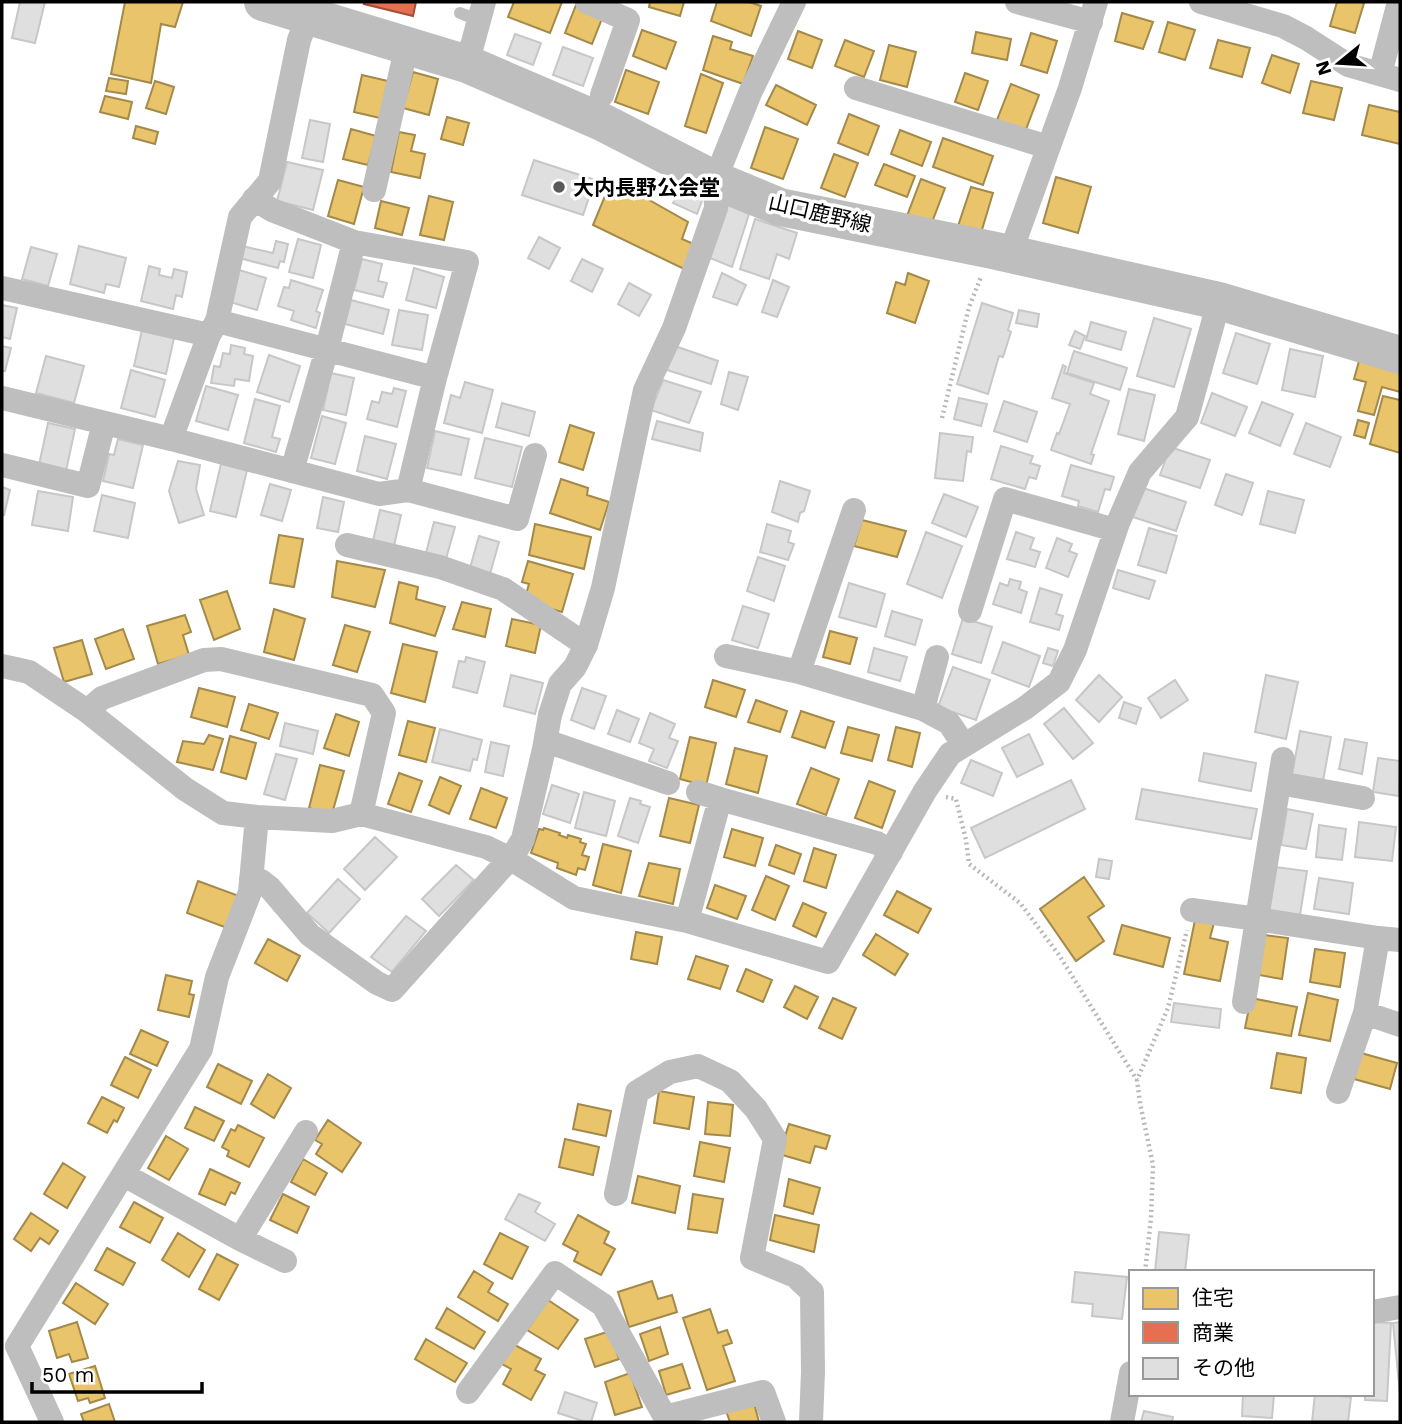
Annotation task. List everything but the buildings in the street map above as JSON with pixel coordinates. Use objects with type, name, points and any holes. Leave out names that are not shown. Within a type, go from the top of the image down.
[{"type":"main road","name":"山口鹿野線","points":[[263,2],[312,8],[510,81],[602,122],[715,180],[780,207],[1001,252],[1219,301],[1400,355]]},
{"type":"street","points":[[587,2],[628,20],[602,95]]},
{"type":"street","points":[[251,879],[261,881],[270,888],[310,935],[392,990],[511,859],[523,839],[550,715],[560,684],[575,667],[586,645],[603,588],[645,390],[674,328],[716,208],[715,180],[750,93],[794,2]]},
{"type":"street","points":[[1001,252],[1048,147],[1070,88],[1093,12],[1017,2]]},
{"type":"street","points":[[1201,2],[1283,26],[1348,65],[1390,77],[1399,2]]},
{"type":"street","points":[[171,439],[213,328],[240,217],[270,181],[299,40],[312,8]]},
{"type":"street","points":[[467,64],[474,12]]},
{"type":"street","points":[[374,190],[407,45]]},
{"type":"street","points":[[856,88],[1048,147]]},
{"type":"street","points":[[254,199],[272,210],[354,242],[467,262],[408,490]]},
{"type":"street","points":[[292,471],[354,242]]},
{"type":"street","points":[[2,288],[327,349],[435,378]]},
{"type":"street","points":[[2,666],[29,672],[88,711],[185,789],[223,813],[332,821],[361,814],[486,847],[511,859],[574,898],[687,921],[828,962],[925,791],[950,754],[1025,708],[1059,682],[1075,650],[1115,530],[1140,472],[1186,417],[1219,301]]},
{"type":"street","points":[[2,398],[379,494],[408,490],[517,519],[535,455]]},
{"type":"street","points":[[2,465],[88,486],[104,423]]},
{"type":"street","points":[[970,611],[1005,499],[1115,530]]},
{"type":"street","points":[[799,672],[853,510]]},
{"type":"street","points":[[347,545],[440,567],[503,589],[586,645]]},
{"type":"street","points":[[726,656],[799,672],[923,709],[949,723],[964,745]]},
{"type":"street","points":[[923,709],[937,657]]},
{"type":"street","points":[[88,711],[102,698],[204,660],[221,659],[372,695],[384,713],[361,814]]},
{"type":"street","points":[[546,741],[668,783]]},
{"type":"street","points":[[1244,1002],[1281,771],[1363,798]]},
{"type":"street","points":[[687,921],[709,796],[877,843],[891,852]]},
{"type":"street","points":[[52,1422],[17,1346],[201,1049],[218,977],[250,892],[257,817]]},
{"type":"street","points":[[1192,910],[1389,939],[1338,1092]]},
{"type":"street","points":[[1364,1013],[1400,1025]]},
{"type":"street","points":[[617,1194],[638,1092],[670,1072],[698,1066],[730,1081],[756,1109],[775,1139],[752,1258],[795,1276],[812,1292],[811,1422]]},
{"type":"street","points":[[240,1239],[306,1132]]},
{"type":"street","points":[[124,1175],[285,1261]]},
{"type":"street","points":[[468,1392],[555,1273],[603,1305],[665,1417],[763,1392],[774,1422]]},
{"type":"street","points":[[1374,1312],[1400,1307]]},
{"type":"street","points":[[1122,1422],[1129,1384]]},
{"type":"path","points":[[942,418],[969,307],[1001,252]]},
{"type":"path","points":[[925,791],[956,799],[970,864],[1020,903],[1059,955],[1137,1080],[1153,1166],[1145,1270]]},
{"type":"path","points":[[1137,1080],[1168,1008],[1192,910]]},
{"type":"place","name":"大内長野公会堂","points":[[559,187]]}]
